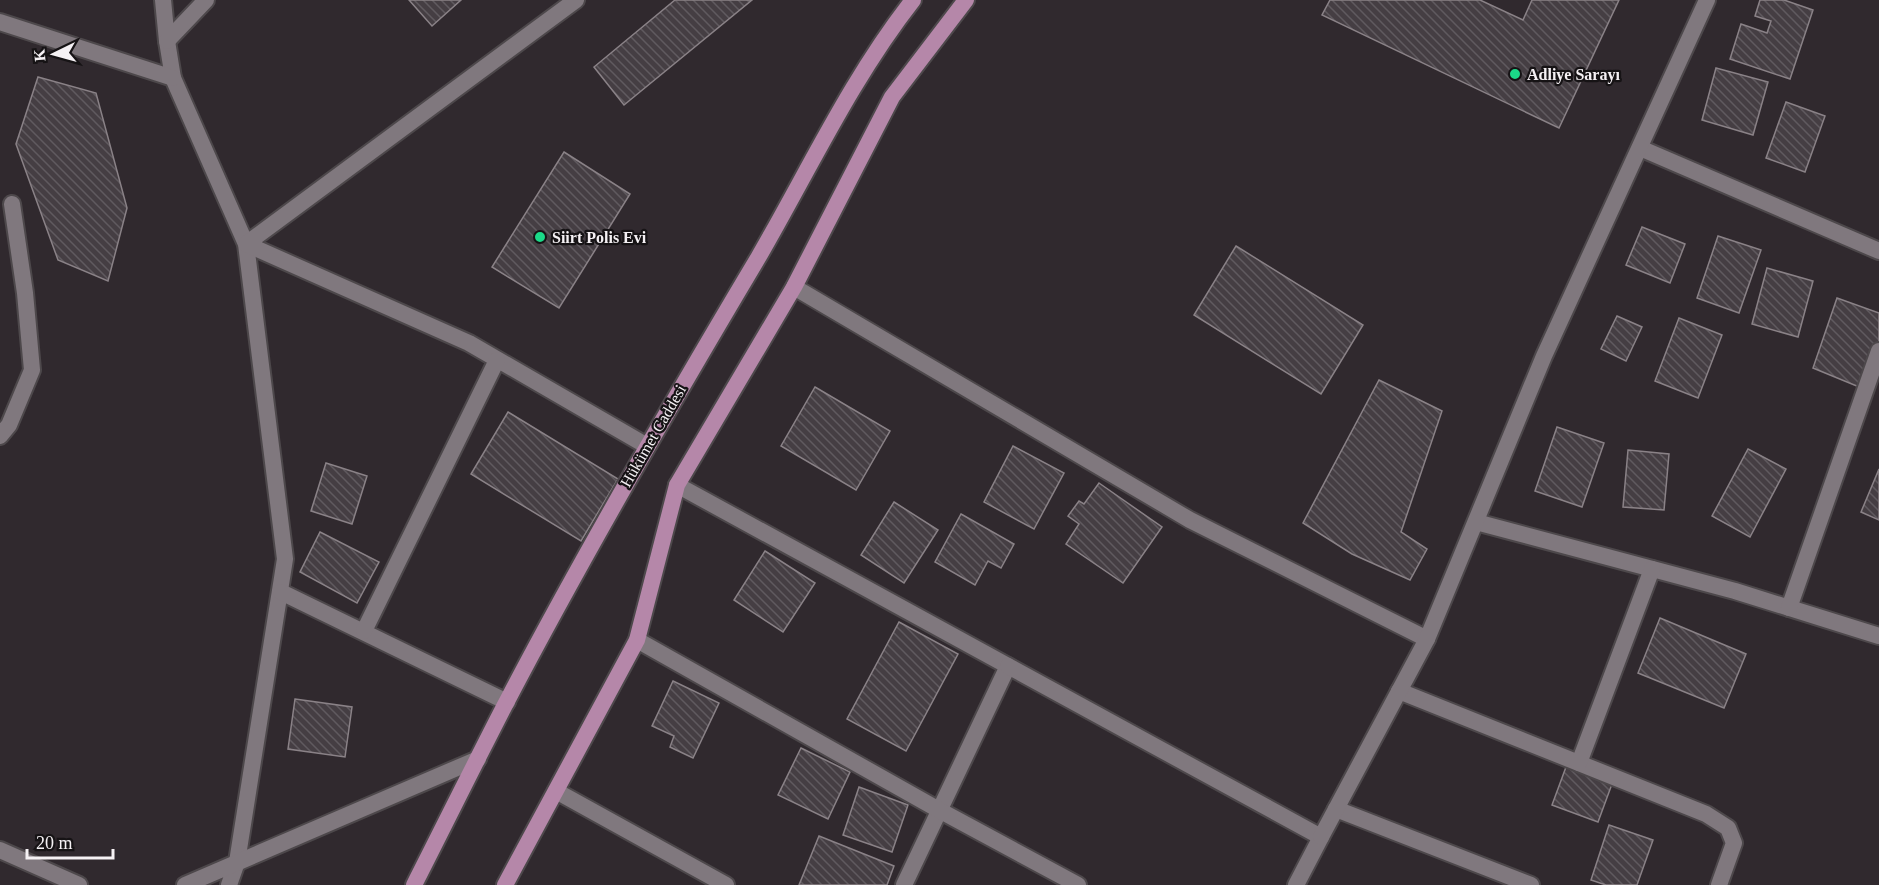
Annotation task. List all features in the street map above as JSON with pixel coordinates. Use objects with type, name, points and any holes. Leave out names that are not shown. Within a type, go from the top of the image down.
[{"type":"main road","name":"Hükümet Caddesi","points":[[414,885],[507,702],[647,446],[761,252],[833,123],[913,0]]},
{"type":"main road","points":[[505,885],[637,640],[677,485],[794,287],[892,97],[966,0]]},
{"type":"street","points":[[163,0],[173,78],[246,244],[285,559],[237,862],[230,885]]},
{"type":"street","points":[[167,41],[206,0]]},
{"type":"street","points":[[246,244],[576,0]]},
{"type":"street","points":[[1296,885],[1427,639],[1544,356],[1707,0]]},
{"type":"street","points":[[0,22],[173,78]]},
{"type":"street","points":[[1640,148],[1879,251]]},
{"type":"street","points":[[0,436],[9,425],[32,370],[25,293],[12,204]]},
{"type":"street","points":[[246,244],[469,343],[647,446]]},
{"type":"street","points":[[794,287],[1190,520],[1427,639]]},
{"type":"street","points":[[1789,608],[1879,351]]},
{"type":"street","points":[[364,631],[497,360]]},
{"type":"street","points":[[677,485],[1321,837]]},
{"type":"street","points":[[1476,522],[1652,569],[1879,636]]},
{"type":"street","points":[[1579,763],[1652,569]]},
{"type":"street","points":[[281,592],[507,702]]},
{"type":"street","points":[[637,640],[939,810],[1078,885]]},
{"type":"street","points":[[904,885],[1008,666]]},
{"type":"street","points":[[1399,691],[1706,814],[1728,828],[1734,843],[1719,885]]},
{"type":"street","points":[[185,885],[478,759]]},
{"type":"street","points":[[556,791],[719,883]]},
{"type":"street","points":[[1336,808],[1531,885]]},
{"type":"street","points":[[0,850],[79,885]]},
{"type":"building","points":[[409,0],[461,0],[432,26]]},
{"type":"building","points":[[675,0],[752,0],[624,105],[594,67]]},
{"type":"building","name":"Adliye Sarayı","points":[[1330,0],[1480,0],[1523,20],[1532,0],[1619,0],[1559,128],[1322,15]]},
{"type":"building","points":[[1760,0],[1784,0],[1813,10],[1790,79],[1730,59],[1741,24],[1767,33],[1771,21],[1755,16]]},
{"type":"building","points":[[1716,68],[1768,82],[1753,135],[1702,120]]},
{"type":"building","points":[[38,77],[96,93],[127,208],[108,281],[58,260],[16,144]]},
{"type":"building","points":[[1786,102],[1825,116],[1805,172],[1766,158]]},
{"type":"building","points":[[564,152],[630,194],[559,308],[492,267]]},
{"type":"building","points":[[1642,227],[1685,244],[1670,283],[1626,265]]},
{"type":"building","points":[[1718,236],[1761,250],[1739,313],[1697,298]]},
{"type":"building","points":[[1236,246],[1363,325],[1321,394],[1194,315]]},
{"type":"building","points":[[1767,268],[1813,281],[1798,337],[1752,324]]},
{"type":"building","points":[[1837,298],[1879,313],[1879,348],[1864,389],[1813,368]]},
{"type":"building","points":[[1617,316],[1642,327],[1626,361],[1601,349]]},
{"type":"building","points":[[1679,318],[1722,335],[1698,398],[1655,381]]},
{"type":"building","points":[[1379,380],[1442,411],[1401,532],[1427,549],[1410,580],[1352,554],[1303,523]]},
{"type":"building","points":[[815,387],[890,431],[856,490],[781,446]]},
{"type":"building","points":[[508,412],[618,479],[581,541],[471,474]]},
{"type":"building","points":[[1557,427],[1604,443],[1582,507],[1535,491]]},
{"type":"building","points":[[1013,446],[1064,473],[1034,529],[984,502]]},
{"type":"building","points":[[1748,449],[1786,469],[1750,537],[1712,516]]},
{"type":"building","points":[[1628,450],[1669,454],[1664,510],[1623,507]]},
{"type":"building","points":[[326,463],[367,476],[352,524],[311,511]]},
{"type":"building","points":[[1879,469],[1879,520],[1861,512]]},
{"type":"building","points":[[1099,483],[1162,527],[1123,583],[1066,544],[1079,524],[1068,516],[1079,501],[1084,504]]},
{"type":"building","points":[[894,502],[938,530],[904,583],[861,555]]},
{"type":"building","points":[[961,514],[1014,544],[1001,568],[988,561],[975,585],[935,562]]},
{"type":"building","points":[[320,532],[379,562],[357,603],[300,572]]},
{"type":"building","points":[[765,551],[815,583],[783,632],[734,600]]},
{"type":"building","points":[[1660,618],[1746,654],[1724,708],[1638,673]]},
{"type":"building","points":[[899,622],[958,654],[906,751],[847,719]]},
{"type":"building","points":[[673,681],[719,703],[693,758],[670,747],[674,736],[652,726]]},
{"type":"building","points":[[295,699],[352,707],[345,757],[288,749]]},
{"type":"building","points":[[801,748],[850,772],[828,819],[778,795]]},
{"type":"building","points":[[1566,767],[1612,784],[1598,822],[1552,805]]},
{"type":"building","points":[[859,787],[908,805],[892,852],[843,835]]},
{"type":"building","points":[[1609,825],[1653,840],[1637,885],[1606,885],[1591,880]]},
{"type":"building","points":[[819,836],[894,866],[887,885],[799,885]]},
{"type":"place","name":"Adliye Sarayı","points":[[1515,74]]},
{"type":"place","name":"Siirt Polis Evi","points":[[540,237]]}]
